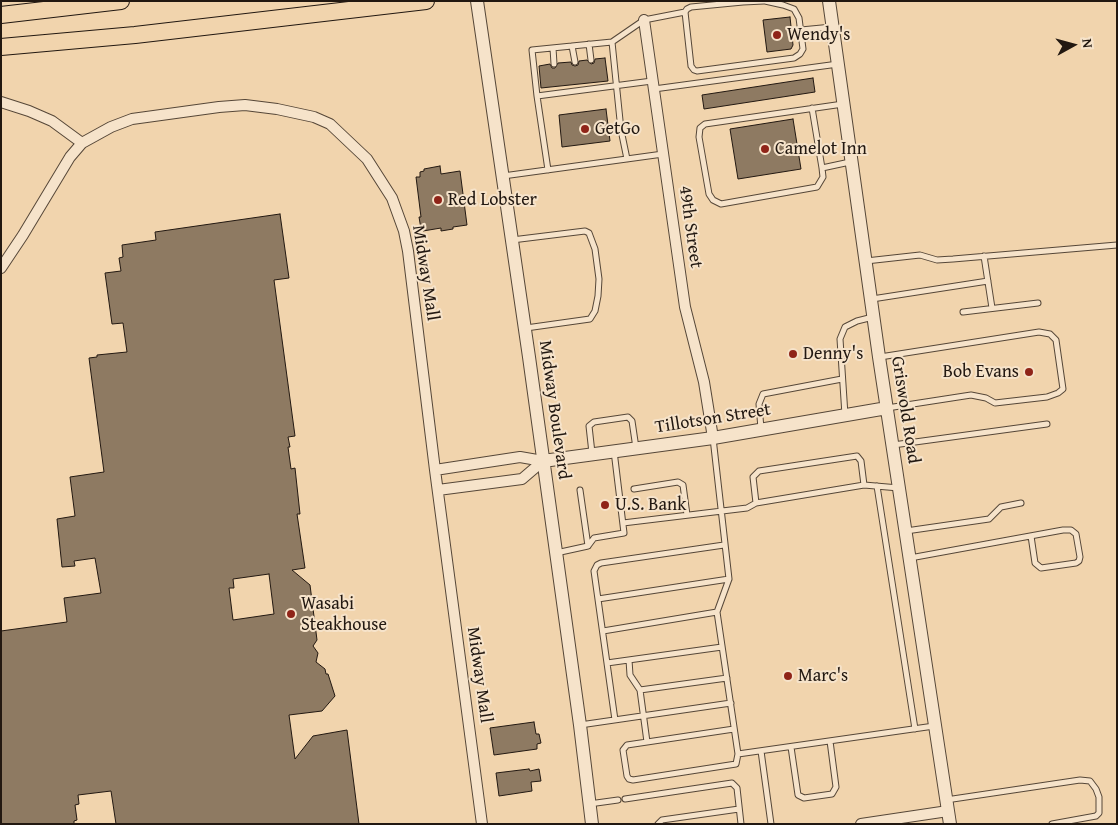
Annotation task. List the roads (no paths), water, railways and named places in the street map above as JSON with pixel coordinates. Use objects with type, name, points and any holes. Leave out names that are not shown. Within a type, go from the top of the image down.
[{"type":"highway","points":[[1,15],[122,1]]},
{"type":"highway","points":[[1,48],[155,33],[426,1]]},
{"type":"street","name":"Midway Boulevard","points":[[477,1],[525,328],[592,824]]},
{"type":"street","name":"Griswold Road","points":[[829,1],[879,357],[948,811]]},
{"type":"street","name":"49th Street","points":[[644,20],[685,306],[704,382],[713,438]]},
{"type":"street","points":[[1,102],[30,110],[52,121],[82,143]]},
{"type":"street","name":"Midway Mall","points":[[1,268],[70,157],[82,143],[111,127],[132,119],[245,105],[277,110],[314,118],[336,128],[367,159],[392,198],[404,231],[482,824]]},
{"type":"street","name":"Tillotson Street","points":[[435,470],[520,457],[543,462],[713,438],[887,408]]},
{"type":"street","name":"Tillotson Street","points":[[438,490],[522,479],[543,462]]},
{"type":"street","points":[[860,824],[948,811]]},
{"type":"lane","points":[[548,170],[532,50],[612,42],[644,20],[685,12],[691,7],[765,1],[794,9],[799,18],[802,49],[800,54],[794,58],[697,71],[691,66],[685,12]]},
{"type":"lane","points":[[801,30],[833,27]]},
{"type":"lane","points":[[612,42],[621,130],[627,159]]},
{"type":"lane","points":[[589,44],[591,60]]},
{"type":"lane","points":[[572,46],[575,62]]},
{"type":"lane","points":[[553,48],[554,64]]},
{"type":"lane","points":[[537,96],[594,85],[653,85],[838,64]]},
{"type":"lane","points":[[557,86],[558,93]]},
{"type":"lane","points":[[812,108],[823,177],[817,187],[721,204],[714,200],[709,194],[698,137],[700,128],[705,124],[812,108],[844,104]]},
{"type":"lane","points":[[502,176],[663,154]]},
{"type":"lane","points":[[822,168],[852,161]]},
{"type":"lane","points":[[512,240],[585,230],[589,233],[595,249],[599,278],[598,296],[595,311],[590,318],[525,328]]},
{"type":"lane","points":[[866,261],[920,254],[937,260],[1117,245]]},
{"type":"lane","points":[[984,256],[992,308]]},
{"type":"lane","points":[[871,299],[988,281]]},
{"type":"lane","points":[[963,312],[1038,303]]},
{"type":"lane","points":[[845,415],[840,339],[845,327],[857,321],[874,317]]},
{"type":"lane","points":[[879,357],[1039,332],[1050,334],[1056,340],[1063,389],[1058,393],[1046,397],[995,403],[971,395],[887,408]]},
{"type":"lane","points":[[761,430],[759,404],[763,394],[842,379]]},
{"type":"lane","points":[[592,454],[589,426],[594,422],[628,417],[632,421],[636,448]]},
{"type":"lane","points":[[893,445],[1047,424]]},
{"type":"lane","points":[[713,438],[729,579],[717,612],[738,754],[736,764],[633,780],[626,776],[622,750],[624,746],[734,729]]},
{"type":"lane","points":[[555,553],[588,546],[594,538],[624,534],[614,452]]},
{"type":"lane","points":[[756,503],[753,477],[759,471],[857,456],[861,461],[864,485]]},
{"type":"lane","points":[[634,488],[678,482],[683,486],[687,515]]},
{"type":"lane","points":[[623,523],[747,508],[756,503],[864,485],[899,488]]},
{"type":"lane","points":[[877,486],[915,728]]},
{"type":"lane","points":[[580,490],[588,546]]},
{"type":"lane","points":[[906,532],[988,519],[1001,507],[1022,503]]},
{"type":"lane","points":[[910,558],[1063,530],[1075,531],[1080,557],[1079,561],[1041,568],[1035,563],[1031,536]]},
{"type":"lane","points":[[615,720],[594,571],[597,565],[724,544]]},
{"type":"lane","points":[[598,599],[729,579]]},
{"type":"lane","points":[[602,631],[717,612]]},
{"type":"lane","points":[[607,663],[722,647]]},
{"type":"lane","points":[[629,660],[630,675],[640,690],[647,742]]},
{"type":"lane","points":[[640,690],[727,678]]},
{"type":"lane","points":[[580,725],[731,703]]},
{"type":"lane","points":[[738,754],[935,726]]},
{"type":"lane","points":[[791,747],[798,795],[804,798],[832,794],[836,787],[830,741]]},
{"type":"lane","points":[[761,751],[771,824]]},
{"type":"lane","points":[[948,811],[1080,780],[1090,781],[1096,789],[1100,806],[1099,813],[1096,816],[1052,824]]},
{"type":"lane","points":[[626,799],[732,783],[737,788],[741,824]]},
{"type":"lane","points":[[589,804],[618,800]]},
{"type":"lane","points":[[658,824],[662,820],[739,809]]},
{"type":"place","name":"Wendy's","points":[[777,35]]},
{"type":"place","name":"GetGo","points":[[585,129]]},
{"type":"place","name":"Camelot Inn","points":[[765,149]]},
{"type":"place","name":"Red Lobster","points":[[438,200]]},
{"type":"place","name":"Denny's","points":[[793,354]]},
{"type":"place","name":"Bob Evans","points":[[1029,372]]},
{"type":"place","name":"U.S. Bank","points":[[605,505]]},
{"type":"place","name":"Wasabi Steakhouse","points":[[291,614]]},
{"type":"place","name":"Marc's","points":[[788,676]]}]
